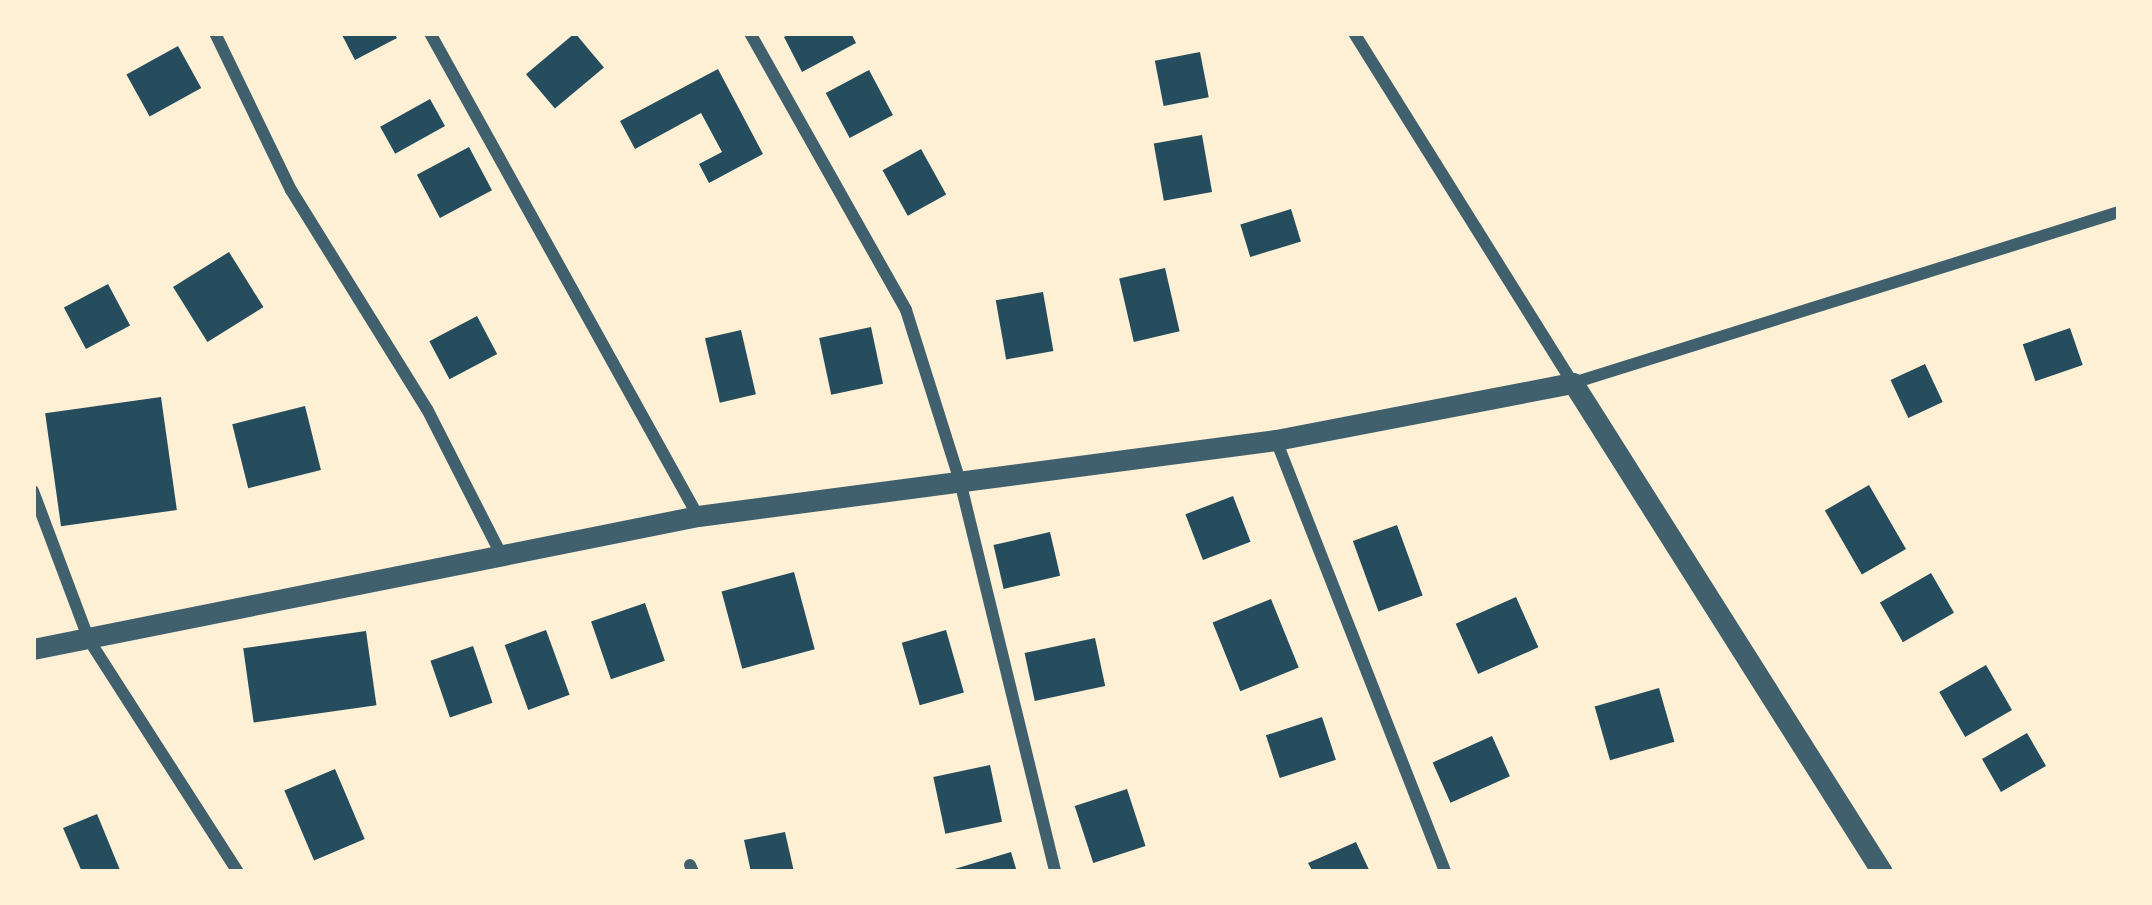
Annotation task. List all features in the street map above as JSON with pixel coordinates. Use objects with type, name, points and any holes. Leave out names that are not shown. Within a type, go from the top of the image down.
[{"type":"street","points":[[215,33],[290,190],[427,409],[502,556]]},
{"type":"street","points":[[430,33],[698,516]]},
{"type":"street","points":[[750,33],[906,310],[960,481],[1055,872]]},
{"type":"street","points":[[1354,33],[1882,872]]},
{"type":"street","points":[[33,649],[698,516],[1276,440],[1573,383],[2119,212]]},
{"type":"street","points":[[1276,440],[1445,872]]},
{"type":"street","points":[[33,491],[89,640],[238,872]]},
{"type":"building","points":[[341,33],[394,33],[397,38],[355,60]]},
{"type":"building","points":[[575,33],[604,67],[555,109],[526,74]]},
{"type":"building","points":[[851,33],[856,43],[802,72],[784,37]]},
{"type":"building","points":[[178,46],[201,88],[150,117],[126,75]]},
{"type":"building","points":[[1200,52],[1209,97],[1164,106],[1155,61]]},
{"type":"building","points":[[718,69],[763,154],[709,183],[699,164],[722,152],[701,113],[635,149],[620,121]]},
{"type":"building","points":[[869,70],[893,115],[850,138],[826,93]]},
{"type":"building","points":[[430,99],[445,126],[395,154],[380,127]]},
{"type":"building","points":[[1202,135],[1212,192],[1164,201],[1154,144]]},
{"type":"building","points":[[469,147],[492,190],[440,218],[417,175]]},
{"type":"building","points":[[921,149],[946,194],[908,216],[883,170]]},
{"type":"building","points":[[1291,209],[1301,242],[1250,257],[1240,224]]},
{"type":"building","points":[[229,252],[263,307],[207,342],[173,287]]},
{"type":"building","points":[[1165,268],[1180,331],[1134,342],[1119,279]]},
{"type":"building","points":[[108,284],[130,325],[86,349],[64,307]]},
{"type":"building","points":[[1043,292],[1053,351],[1006,359],[996,300]]},
{"type":"building","points":[[477,316],[497,354],[450,379],[429,341]]},
{"type":"building","points":[[871,327],[883,384],[831,395],[819,338]]},
{"type":"building","points":[[2070,328],[2083,365],[2035,381],[2023,344]]},
{"type":"building","points":[[741,330],[756,394],[720,403],[705,338]]},
{"type":"building","points":[[1925,364],[1943,402],[1908,418],[1891,380]]},
{"type":"building","points":[[161,397],[177,510],[61,526],[45,413]]},
{"type":"building","points":[[305,406],[321,470],[248,488],[232,424]]},
{"type":"building","points":[[1869,485],[1906,549],[1862,575],[1825,510]]},
{"type":"building","points":[[1233,496],[1251,542],[1203,560],[1185,514]]},
{"type":"building","points":[[1397,525],[1423,595],[1378,612],[1353,541]]},
{"type":"building","points":[[1050,532],[1060,576],[1004,589],[993,545]]},
{"type":"building","points":[[794,572],[815,649],[742,669],[722,591]]},
{"type":"building","points":[[1931,573],[1954,613],[1903,642],[1880,602]]},
{"type":"building","points":[[1516,597],[1538,647],[1478,674],[1456,624]]},
{"type":"building","points":[[1271,599],[1299,668],[1240,691],[1213,623]]},
{"type":"building","points":[[645,603],[665,661],[611,679],[591,622]]},
{"type":"building","points":[[546,630],[570,695],[528,710],[505,645]]},
{"type":"building","points":[[946,630],[964,692],[920,705],[902,643]]},
{"type":"building","points":[[366,631],[376,705],[254,723],[243,648]]},
{"type":"building","points":[[1095,638],[1105,686],[1035,701],[1025,653]]},
{"type":"building","points":[[473,646],[493,703],[450,717],[430,661]]},
{"type":"building","points":[[1986,665],[2012,710],[1965,737],[1939,692]]},
{"type":"building","points":[[1659,688],[1674,742],[1610,760],[1595,706]]},
{"type":"building","points":[[1322,717],[1336,760],[1280,778],[1266,735]]},
{"type":"building","points":[[2027,733],[2046,766],[2001,792],[1982,759]]},
{"type":"building","points":[[1492,736],[1510,776],[1451,803],[1433,762]]},
{"type":"building","points":[[990,765],[1002,822],[945,834],[933,777]]},
{"type":"building","points":[[335,769],[365,839],[314,860],[284,790]]},
{"type":"building","points":[[1127,789],[1146,846],[1093,863],[1075,806]]},
{"type":"building","points":[[97,814],[120,870],[116,872],[82,872],[63,828]]},
{"type":"building","points":[[785,832],[794,872],[751,872],[744,840]]},
{"type":"building","points":[[1356,842],[1370,872],[1313,872],[1308,863]]},
{"type":"building","points":[[1011,852],[1017,872],[948,872],[948,871]]}]
